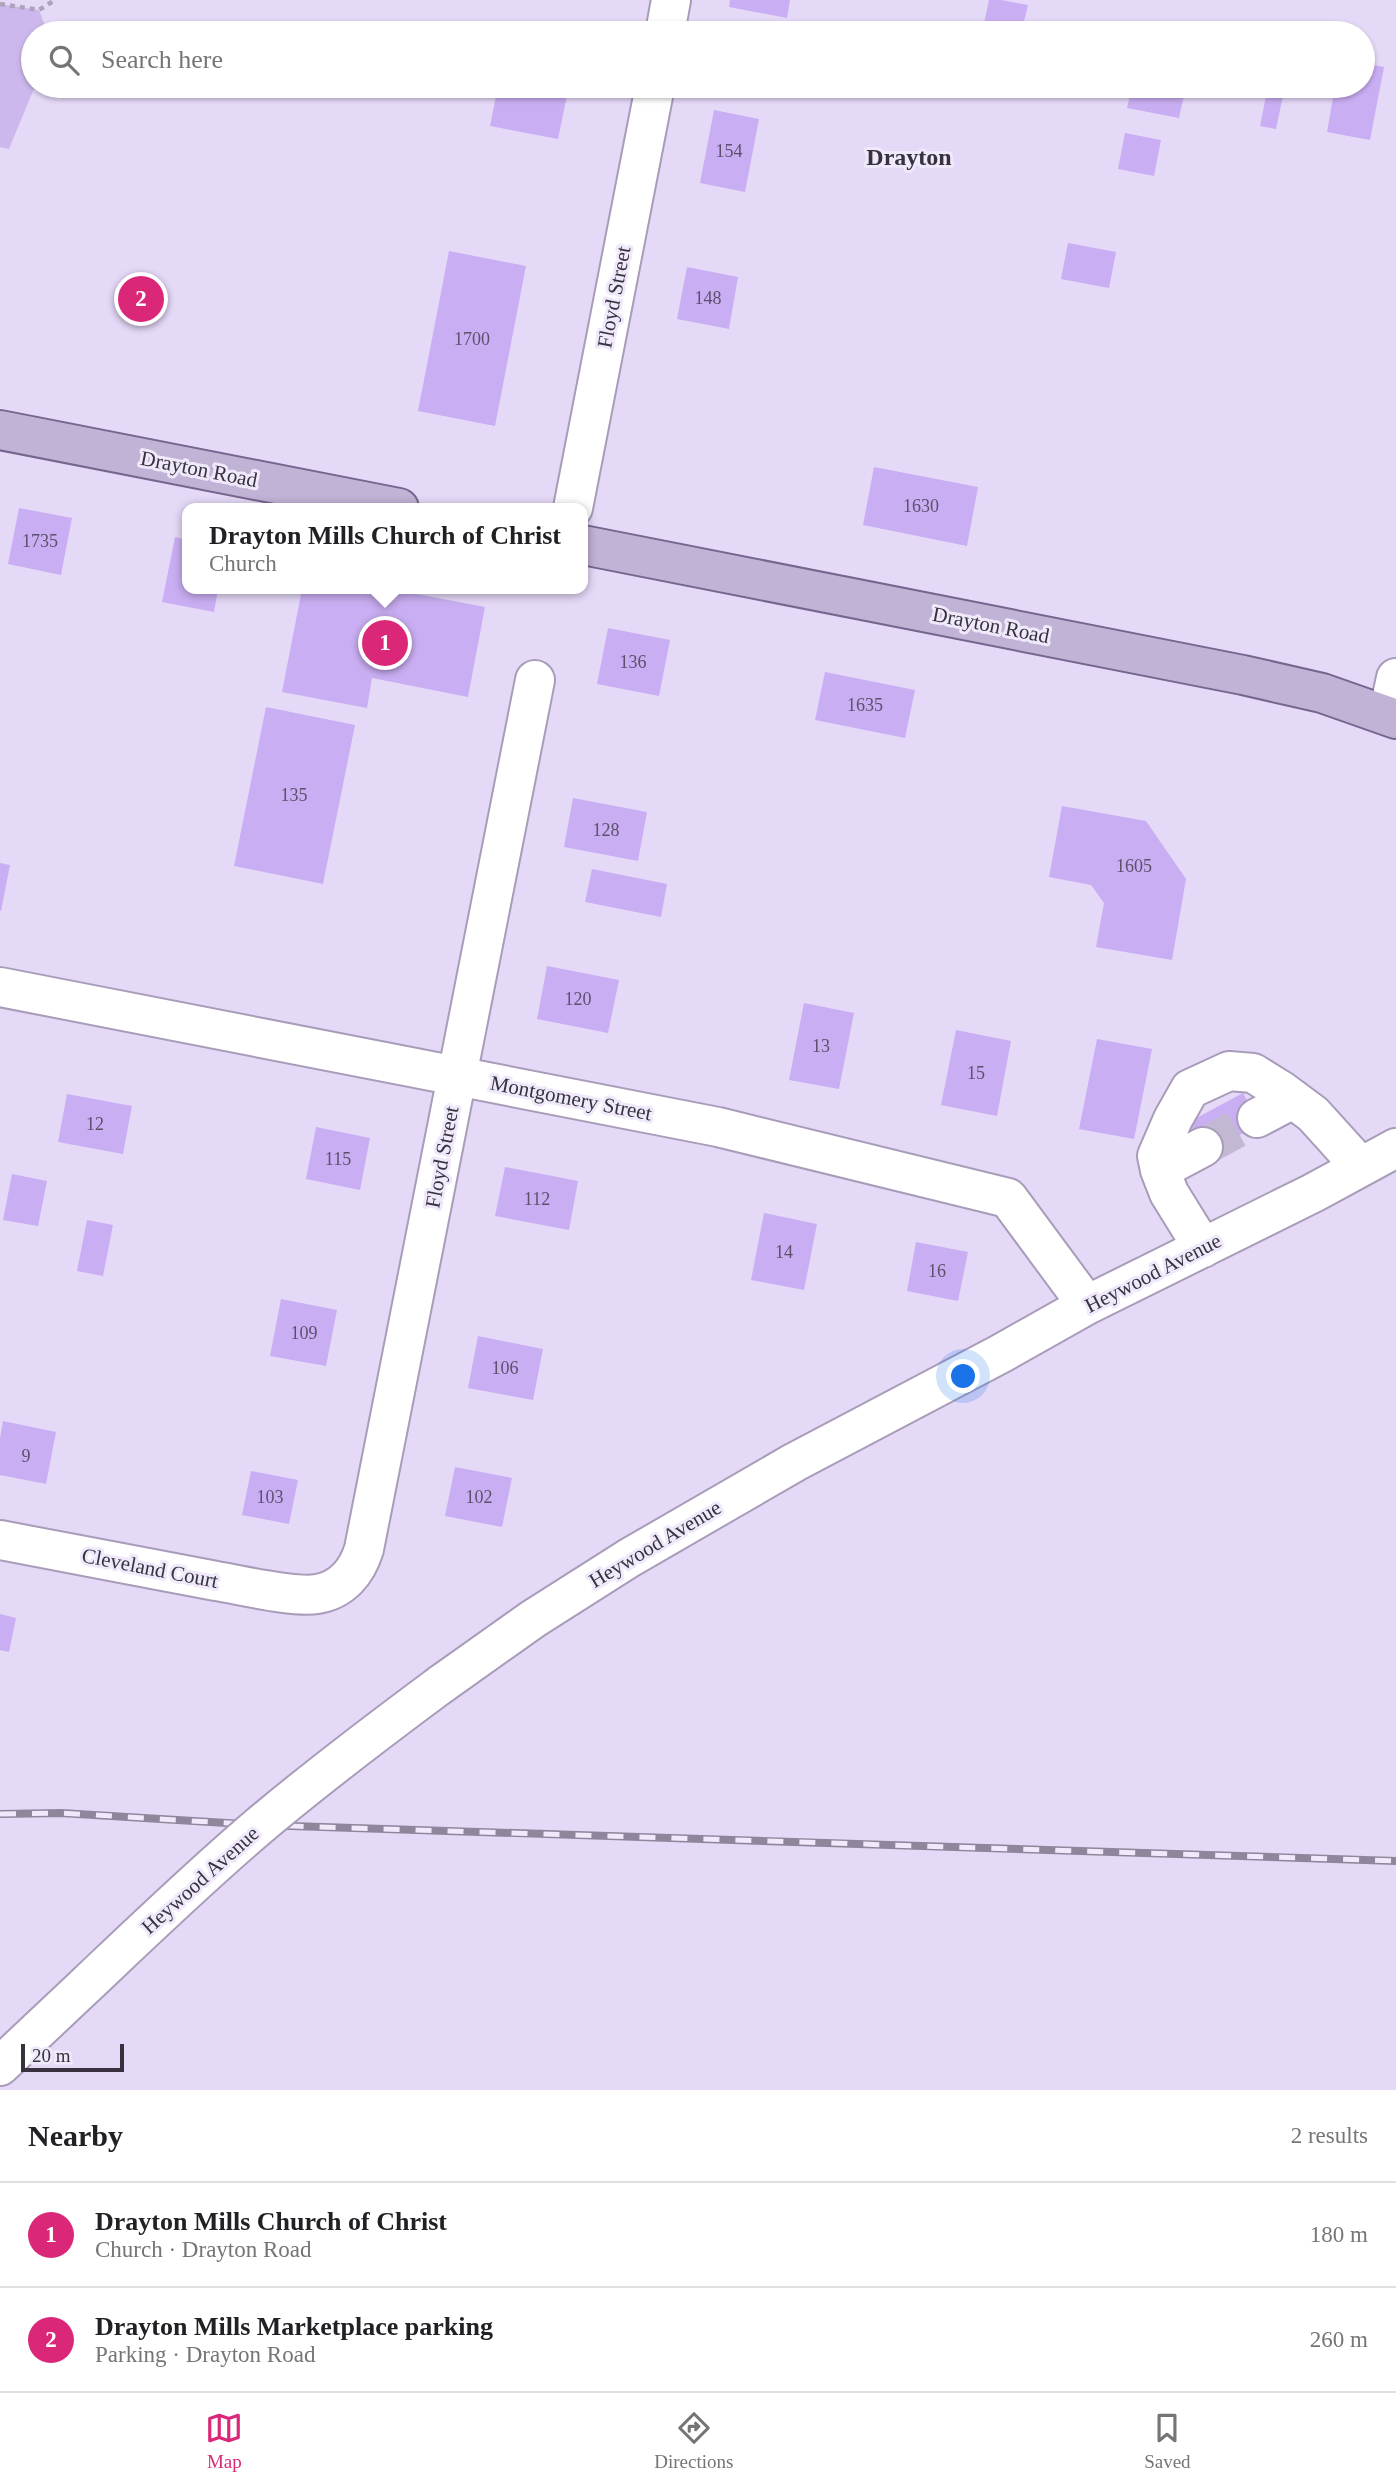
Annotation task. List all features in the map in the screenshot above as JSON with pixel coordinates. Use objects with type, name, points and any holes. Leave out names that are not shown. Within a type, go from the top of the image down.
[{"type":"main road","name":"Drayton Road","points":[[0,430],[372,503]]},
{"type":"main road","name":"Drayton Road","points":[[588,546],[1243,675],[1322,693],[1392,717]]},
{"type":"street","points":[[667,21],[671,0]]},
{"type":"street","name":"Floyd Street","points":[[574,503],[653,98]]},
{"type":"street","points":[[1392,717],[1396,678]]},
{"type":"street","name":"Floyd Street","points":[[301,1594],[322,1593],[341,1584],[360,1563],[364,1549],[535,680]]},
{"type":"street","name":"Montgomery Street","points":[[0,987],[718,1127],[1008,1198],[1087,1305]]},
{"type":"street","points":[[1203,1248],[1169,1193],[1157,1156],[1190,1089],[1229,1071],[1253,1073],[1313,1114],[1361,1167]]},
{"type":"street","points":[[1257,1118],[1293,1099]]},
{"type":"street","points":[[1160,1170],[1203,1147]]},
{"type":"street","name":"Heywood Avenue","points":[[0,2066],[196,1881],[260,1825],[440,1685],[533,1619],[629,1558],[794,1462],[1087,1305],[1396,1148]]},
{"type":"street","name":"Cleveland Court","points":[[0,1540],[244,1586],[301,1594]]},
{"type":"path","points":[[0,4],[39,10],[55,0]]},
{"type":"shaded area","points":[[0,4],[39,10],[43,21],[21,21],[21,98],[30,98],[9,149],[0,147]]},
{"type":"building","points":[[730,0],[790,0],[787,18],[729,7]]},
{"type":"building","points":[[989,0],[1028,5],[1024,21],[985,21]]},
{"type":"building","points":[[1375,65],[1384,67],[1370,140],[1327,132],[1333,98],[1375,98]]},
{"type":"building","points":[[496,98],[567,98],[558,139],[490,126]]},
{"type":"building","points":[[1129,98],[1183,98],[1179,118],[1127,108]]},
{"type":"building","points":[[1266,98],[1282,98],[1276,129],[1260,126]]},
{"type":"building","points":[[714,110],[759,119],[745,192],[700,183]]},
{"type":"building","points":[[1125,133],[1161,140],[1154,176],[1118,169]]},
{"type":"building","points":[[1068,243],[1116,252],[1109,288],[1061,279]]},
{"type":"building","points":[[449,251],[526,266],[495,426],[418,411]]},
{"type":"building","points":[[687,267],[738,277],[729,329],[677,319]]},
{"type":"building","points":[[874,467],[978,487],[967,546],[863,525]]},
{"type":"building","points":[[19,508],[72,518],[61,575],[8,564]]},
{"type":"building","points":[[175,537],[182,539],[182,594],[217,594],[214,612],[162,602]]},
{"type":"building","points":[[301,594],[416,594],[485,607],[468,697],[372,678],[367,708],[282,692]]},
{"type":"building","points":[[608,628],[670,640],[659,696],[597,684]]},
{"type":"building","points":[[825,672],[915,690],[905,738],[815,720]]},
{"type":"building","points":[[266,707],[355,725],[323,884],[234,866]]},
{"type":"building","points":[[573,798],[647,812],[638,861],[564,847]]},
{"type":"building","points":[[1062,806],[1146,821],[1186,879],[1172,960],[1096,947],[1104,903],[1091,885],[1049,877]]},
{"type":"building","points":[[0,863],[10,865],[1,911],[0,910]]},
{"type":"building","points":[[592,869],[667,884],[661,917],[585,902]]},
{"type":"building","points":[[547,966],[619,980],[608,1033],[537,1019]]},
{"type":"building","points":[[804,1003],[854,1013],[839,1089],[789,1080]]},
{"type":"building","points":[[956,1030],[1011,1041],[997,1116],[941,1105]]},
{"type":"building","points":[[1097,1039],[1152,1049],[1134,1139],[1079,1129]]},
{"type":"building","points":[[1243,1093],[1260,1124],[1206,1153],[1189,1122]]},
{"type":"building","points":[[67,1094],[132,1106],[123,1154],[58,1142]]},
{"type":"building","points":[[316,1127],[370,1138],[360,1190],[306,1179]]},
{"type":"building","points":[[505,1167],[578,1181],[569,1230],[495,1216]]},
{"type":"building","points":[[12,1174],[47,1181],[38,1226],[3,1220]]},
{"type":"building","points":[[764,1213],[817,1224],[804,1290],[751,1280]]},
{"type":"building","points":[[87,1220],[113,1225],[103,1276],[77,1271]]},
{"type":"building","points":[[916,1242],[968,1252],[958,1301],[907,1291]]},
{"type":"building","points":[[281,1299],[337,1310],[326,1366],[270,1356]]},
{"type":"building","points":[[478,1336],[543,1349],[533,1400],[468,1388]]},
{"type":"building","points":[[3,1421],[56,1432],[46,1484],[0,1475]]},
{"type":"building","points":[[455,1467],[512,1478],[502,1527],[445,1516]]},
{"type":"building","points":[[251,1471],[298,1480],[289,1524],[242,1515]]},
{"type":"building","points":[[0,1614],[16,1618],[9,1652],[0,1650]]},
{"type":"tunnel","points":[[1203,1147],[1257,1118]]},
{"type":"railway","points":[[0,1814],[61,1813],[260,1825],[1396,1861]]},
{"type":"place","name":"Drayton Mills Marketplace parking","points":[[141,299]]},
{"type":"place","name":"Drayton Mills Church of Christ","points":[[385,643]]},
{"type":"district","name":"Drayton","points":[[909,157]]}]
